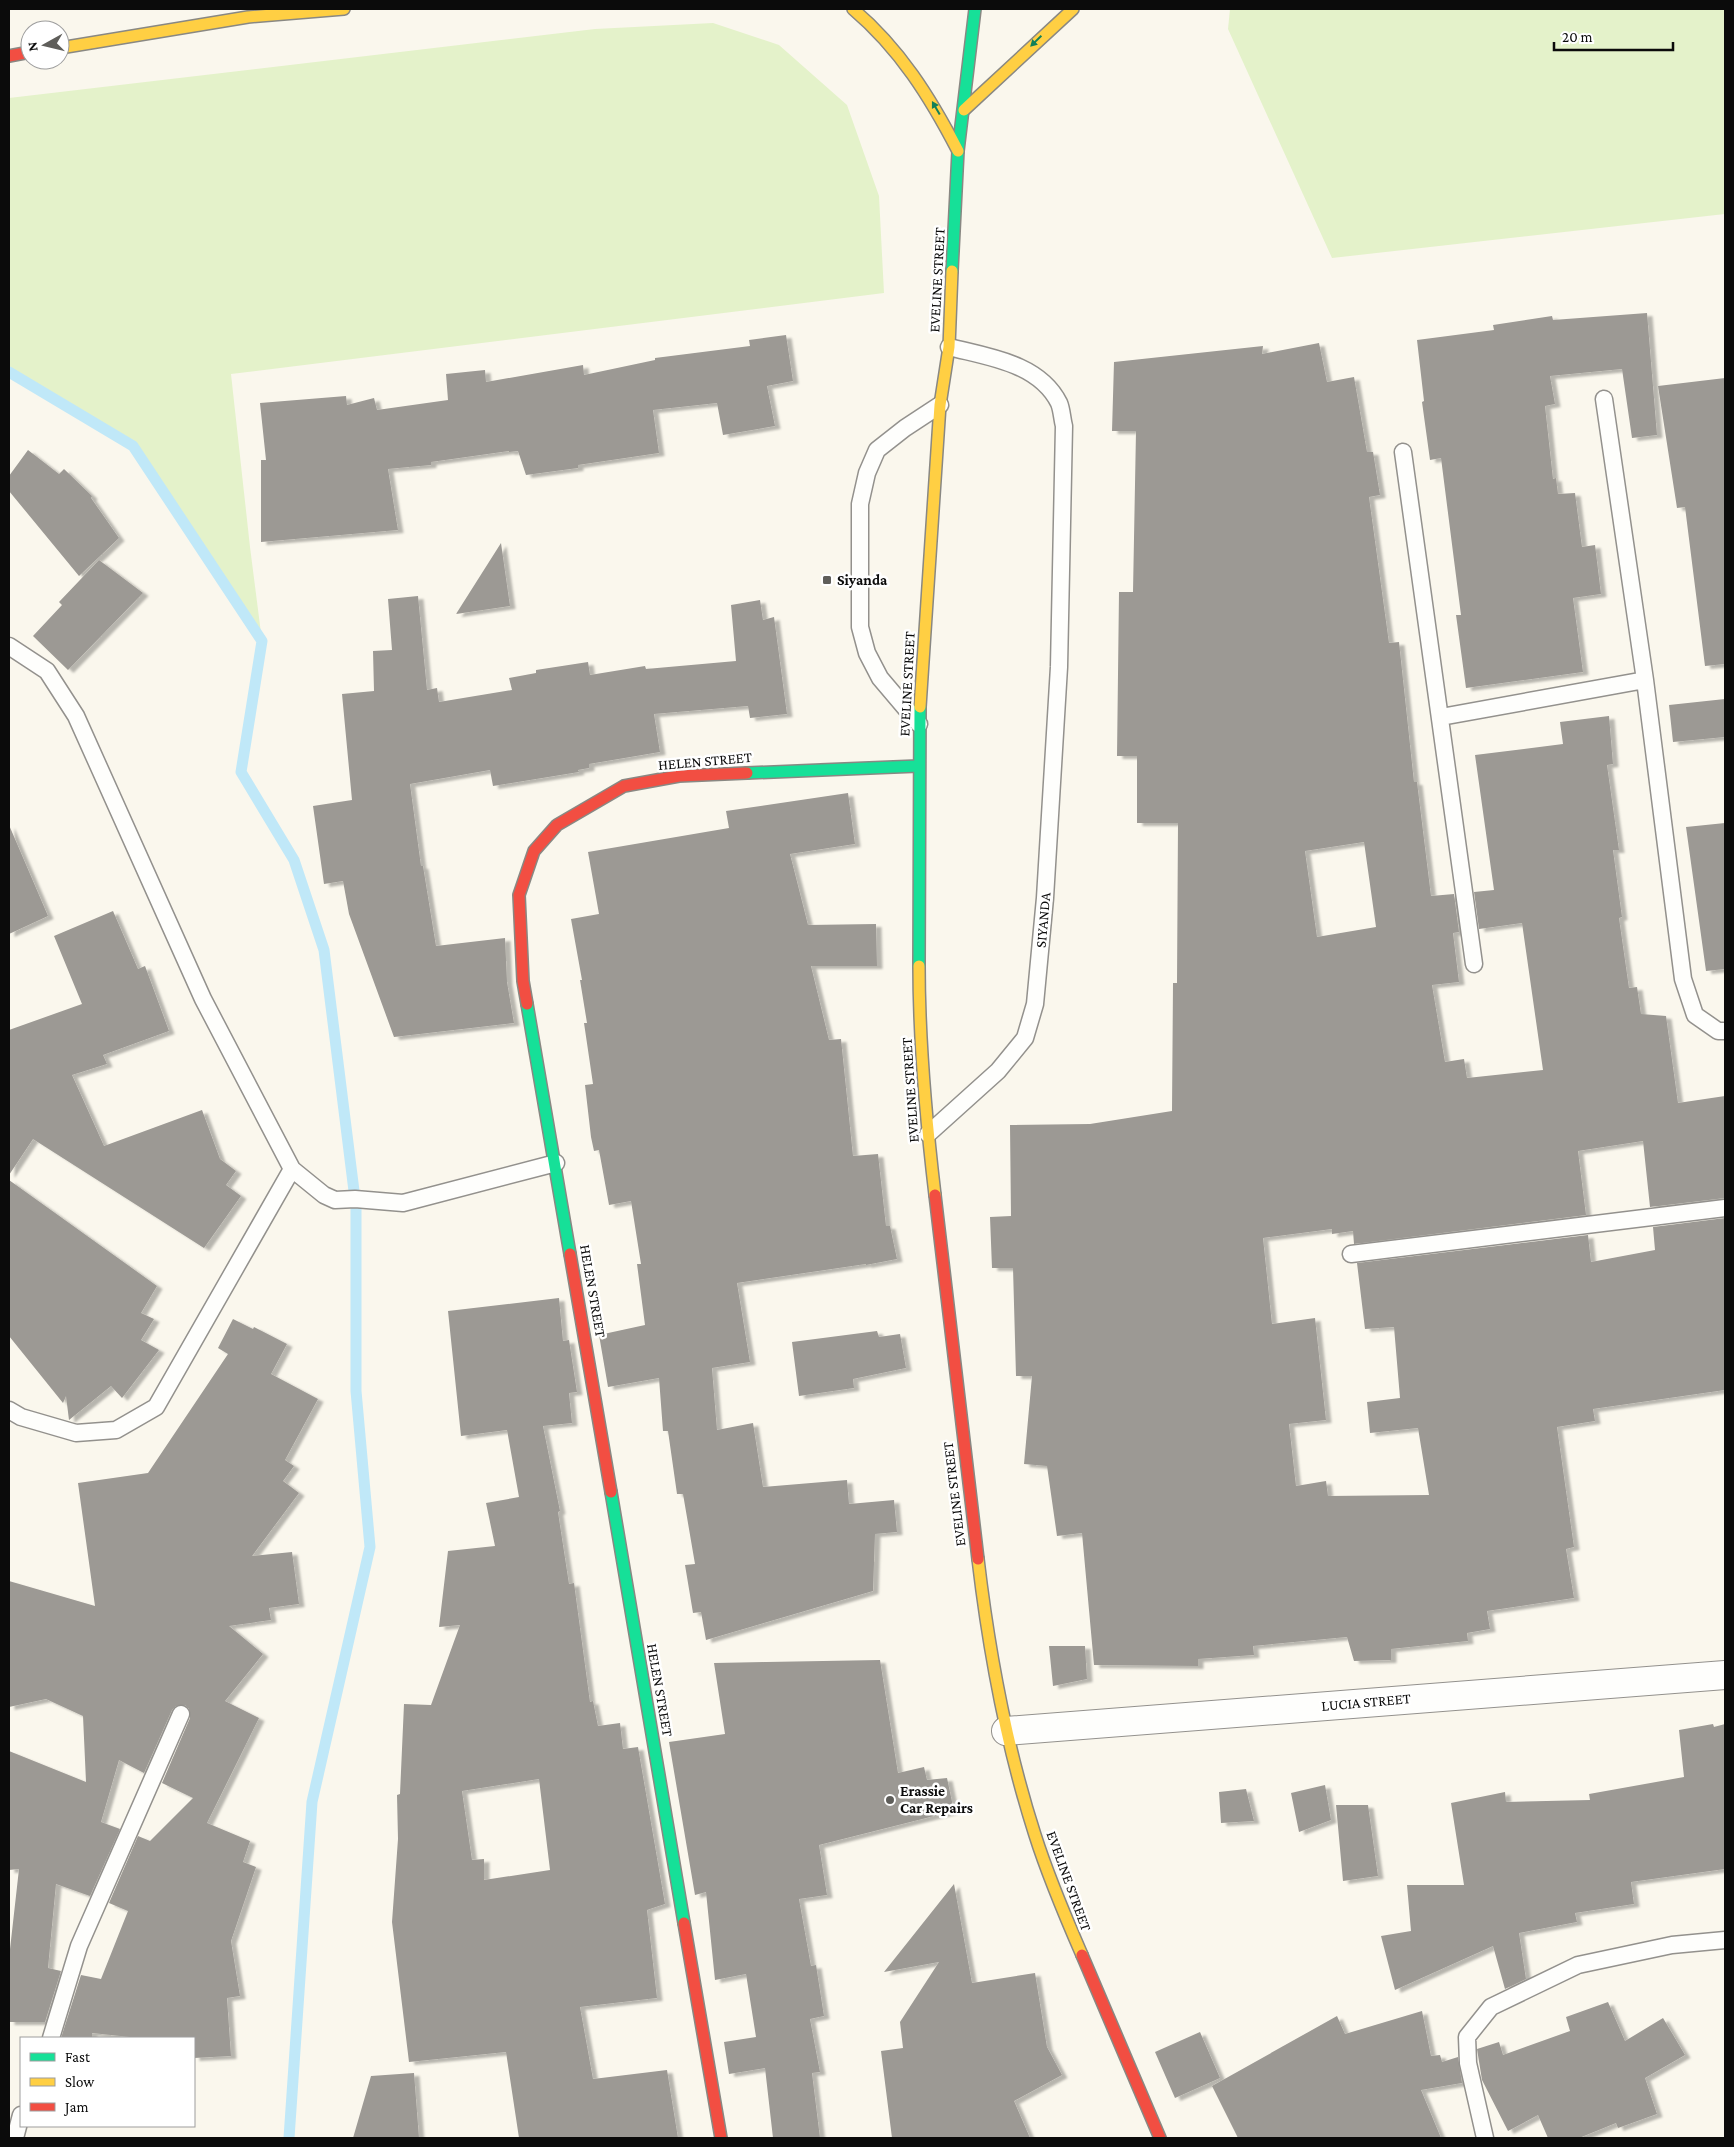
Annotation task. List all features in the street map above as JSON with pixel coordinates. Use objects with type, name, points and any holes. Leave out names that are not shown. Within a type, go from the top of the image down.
[{"type":"street","points":[[70,46],[248,17],[344,9]]},
{"type":"street","points":[[853,9],[878,30],[897,50],[937,110],[958,151]]},
{"type":"street","name":"EVELINE STREET","points":[[975,9],[958,151],[949,347],[940,405],[919,724],[919,995],[928,1134],[985,1622],[1006,1730],[1035,1835],[1063,1911],[1160,2138]]},
{"type":"street","points":[[964,110],[1072,9]]},
{"type":"street","name":"HELEN STREET","points":[[721,2138],[556,1163],[523,981],[519,895],[534,851],[557,825],[624,786],[679,776],[918,766]]},
{"type":"street","name":"LUCIA STREET","points":[[1006,1730],[1725,1675]]},
{"type":"lane","name":"SIYANDA","points":[[928,1134],[998,1072],[1025,1038],[1035,1004],[1045,898],[1059,667],[1064,426],[1060,404],[1039,378],[1009,363],[949,347]]},
{"type":"lane","points":[[1604,399],[1645,680],[1683,979],[1695,1015],[1718,1031],[1725,1031]]},
{"type":"lane","points":[[919,724],[880,678],[867,653],[860,627],[860,504],[866,473],[877,450],[904,428],[940,405]]},
{"type":"lane","points":[[1403,452],[1474,964]]},
{"type":"lane","points":[[9,646],[47,671],[76,716],[203,999],[292,1169],[324,1195],[335,1200],[403,1203],[556,1163]]},
{"type":"lane","points":[[1441,717],[1645,680]]},
{"type":"lane","points":[[9,1410],[21,1417],[76,1433],[116,1430],[156,1407],[292,1169]]},
{"type":"lane","points":[[1351,1254],[1725,1208]]},
{"type":"lane","points":[[51,2037],[79,1946],[181,1714]]},
{"type":"lane","points":[[1485,2138],[1468,2063],[1467,2037],[1491,2007],[1578,1965],[1672,1945],[1725,1940]]},
{"type":"lane","points":[[15,2138],[20,2119]]},
{"type":"green space","points":[[1230,9],[1725,9],[1725,214],[1332,258],[1228,29]]},
{"type":"green space","points":[[713,23],[779,45],[847,105],[879,196],[884,293],[231,374],[262,641],[133,446],[9,372],[9,98],[595,29]]},
{"type":"building","points":[[1647,313],[1657,435],[1632,438],[1622,369],[1550,376],[1555,404],[1545,406],[1553,479],[1556,478],[1558,494],[1575,493],[1582,547],[1595,545],[1601,594],[1573,598],[1583,672],[1466,688],[1456,615],[1461,615],[1441,458],[1430,460],[1422,402],[1424,401],[1417,340],[1494,330],[1493,325],[1552,316],[1553,320]]},
{"type":"building","points":[[786,335],[793,381],[767,386],[775,426],[723,435],[717,403],[653,410],[659,453],[578,465],[578,468],[526,475],[518,451],[431,462],[431,465],[388,469],[398,530],[261,542],[261,460],[266,460],[260,403],[346,396],[347,405],[374,398],[377,410],[448,400],[446,374],[485,370],[486,382],[583,365],[584,375],[655,360],[655,358],[750,346],[749,340]]},
{"type":"building","points":[[1319,343],[1327,382],[1354,377],[1367,452],[1373,452],[1380,495],[1369,497],[1389,643],[1399,642],[1414,782],[1417,782],[1431,896],[1454,894],[1459,932],[1453,933],[1459,982],[1432,985],[1445,1062],[1464,1059],[1467,1078],[1543,1070],[1522,923],[1479,929],[1474,892],[1494,890],[1475,755],[1563,744],[1560,722],[1609,716],[1613,764],[1607,765],[1619,850],[1613,850],[1622,917],[1619,918],[1629,988],[1637,987],[1641,1014],[1666,1016],[1678,1103],[1725,1096],[1725,1198],[1650,1207],[1643,1141],[1578,1151],[1586,1215],[1354,1244],[1353,1231],[1332,1234],[1332,1229],[1263,1238],[1272,1324],[1315,1318],[1326,1420],[1289,1424],[1296,1486],[1326,1481],[1328,1496],[1429,1495],[1418,1428],[1370,1433],[1367,1402],[1400,1398],[1394,1327],[1365,1329],[1357,1263],[1588,1235],[1591,1262],[1655,1250],[1653,1227],[1725,1218],[1725,1390],[1593,1409],[1595,1421],[1557,1427],[1574,1547],[1566,1549],[1574,1598],[1487,1611],[1490,1629],[1467,1633],[1468,1641],[1391,1649],[1391,1660],[1354,1661],[1347,1637],[1253,1646],[1254,1655],[1198,1659],[1198,1666],[1094,1665],[1082,1533],[1057,1536],[1047,1466],[1024,1464],[1032,1376],[1016,1376],[1013,1268],[992,1268],[990,1217],[1011,1216],[1010,1125],[1090,1124],[1172,1111],[1173,983],[1177,983],[1178,823],[1137,823],[1137,756],[1117,756],[1119,592],[1133,592],[1136,431],[1112,431],[1114,362],[1263,346],[1262,354]],"holes":[[[1364,842],[1376,927],[1317,937],[1305,851]]]},
{"type":"building","points":[[1725,378],[1725,664],[1705,666],[1685,507],[1677,508],[1658,386]]},
{"type":"building","points":[[28,450],[59,474],[64,469],[92,496],[91,498],[119,538],[79,576],[9,491],[9,476]]},
{"type":"building","points":[[501,543],[510,606],[456,614]]},
{"type":"building","points":[[99,560],[143,593],[68,670],[33,636],[62,605],[59,602]]},
{"type":"building","points":[[418,596],[427,690],[437,688],[439,702],[512,690],[509,678],[536,673],[536,670],[588,662],[590,675],[645,666],[646,669],[736,661],[731,605],[760,600],[763,620],[774,617],[787,714],[750,718],[748,706],[654,714],[660,752],[589,764],[589,768],[578,770],[579,772],[493,786],[490,770],[410,784],[421,866],[423,866],[436,946],[505,938],[507,982],[514,1023],[394,1037],[349,914],[343,881],[324,884],[313,806],[352,800],[342,694],[374,691],[373,651],[392,650],[388,599]]},
{"type":"building","points":[[1725,699],[1725,737],[1673,742],[1669,705]]},
{"type":"building","points":[[848,793],[855,844],[790,854],[808,925],[876,924],[877,966],[811,966],[829,1040],[841,1039],[853,1156],[878,1154],[886,1226],[890,1226],[897,1259],[737,1283],[750,1362],[712,1368],[717,1430],[753,1423],[763,1487],[847,1480],[849,1504],[894,1500],[897,1532],[875,1534],[873,1591],[706,1640],[701,1612],[693,1613],[685,1565],[695,1564],[683,1494],[677,1494],[668,1431],[663,1431],[659,1378],[608,1387],[599,1335],[645,1325],[637,1264],[641,1264],[631,1201],[609,1205],[599,1150],[594,1151],[591,1137],[585,1085],[593,1084],[584,1023],[587,1023],[580,980],[582,980],[571,919],[599,914],[588,852],[729,828],[726,811]]},
{"type":"building","points":[[1725,823],[1725,969],[1706,971],[1686,827]]},
{"type":"building","points":[[9,825],[48,916],[9,934]]},
{"type":"building","points":[[113,911],[138,969],[145,966],[169,1031],[103,1055],[107,1064],[72,1075],[104,1146],[202,1110],[220,1159],[236,1171],[226,1185],[241,1196],[204,1248],[33,1139],[9,1175],[9,1030],[82,1004],[54,936]]},
{"type":"building","points":[[9,1180],[157,1286],[141,1313],[154,1319],[141,1340],[159,1350],[122,1398],[111,1386],[69,1420],[66,1396],[63,1403],[9,1336]]},
{"type":"building","points":[[559,1298],[563,1341],[569,1340],[577,1392],[569,1393],[572,1423],[543,1426],[560,1511],[558,1512],[569,1584],[574,1583],[590,1702],[593,1701],[598,1726],[620,1723],[623,1749],[638,1747],[665,1904],[647,1910],[657,1998],[580,2007],[593,2079],[667,2070],[678,2138],[519,2138],[506,2052],[409,2062],[392,1922],[398,1839],[397,1795],[400,1794],[404,1704],[431,1705],[460,1625],[439,1627],[448,1551],[495,1546],[486,1503],[519,1497],[507,1430],[461,1436],[448,1311]],"holes":[[[539,1779],[550,1870],[484,1880],[484,1859],[472,1860],[462,1791]]]},
{"type":"building","points":[[233,1319],[253,1329],[254,1327],[287,1344],[271,1374],[318,1399],[285,1460],[294,1466],[283,1481],[299,1493],[252,1556],[292,1552],[299,1604],[269,1608],[271,1620],[229,1626],[263,1654],[225,1701],[259,1718],[207,1823],[250,1841],[243,1862],[256,1867],[231,1941],[240,1996],[227,1998],[231,2056],[195,2058],[195,2037],[130,2037],[92,2033],[92,2037],[61,2037],[81,1975],[101,1979],[128,1911],[109,1903],[138,1836],[150,1841],[193,1798],[162,1783],[190,1718],[189,1709],[185,1705],[176,1706],[172,1710],[144,1773],[119,1760],[101,1822],[120,1829],[90,1896],[56,1884],[48,1968],[61,1971],[45,2022],[9,2022],[9,1958],[19,1869],[9,1870],[9,1751],[86,1782],[83,1716],[46,1699],[9,1707],[9,1581],[95,1606],[78,1483],[148,1473],[228,1354],[218,1348]]},
{"type":"building","points":[[877,1331],[879,1337],[900,1334],[906,1368],[853,1379],[854,1388],[799,1396],[792,1342]]},
{"type":"building","points":[[1049,1646],[1085,1646],[1087,1679],[1053,1686]]},
{"type":"building","points":[[880,1660],[898,1773],[924,1767],[927,1780],[947,1778],[954,1811],[819,1845],[827,1895],[799,1899],[811,1966],[816,1965],[824,2016],[810,2019],[820,2072],[812,2073],[820,2138],[773,2138],[765,2068],[729,2074],[724,2042],[756,2037],[746,1974],[715,1980],[706,1892],[695,1895],[669,1742],[725,1734],[714,1663]]},
{"type":"building","points":[[1713,1724],[1714,1727],[1725,1724],[1725,1869],[1631,1882],[1634,1904],[1575,1913],[1577,1922],[1519,1933],[1526,1979],[1505,1989],[1493,1946],[1395,1990],[1381,1936],[1411,1931],[1407,1885],[1464,1885],[1451,1803],[1505,1792],[1506,1802],[1590,1800],[1589,1794],[1684,1777],[1679,1730]]},
{"type":"building","points":[[1325,1785],[1331,1820],[1299,1832],[1291,1793]]},
{"type":"building","points":[[1246,1789],[1254,1821],[1221,1823],[1219,1792]]},
{"type":"building","points":[[1336,1805],[1368,1805],[1378,1876],[1343,1881]]},
{"type":"building","points":[[954,1884],[972,1983],[1035,1973],[1047,2047],[1062,2075],[1014,2101],[1030,2138],[892,2138],[881,2051],[903,2048],[900,2022],[939,1962],[884,1972]]},
{"type":"building","points":[[1608,2002],[1625,2041],[1663,2018],[1685,2055],[1645,2078],[1657,2114],[1618,2128],[1616,2123],[1579,2138],[1548,2138],[1538,2115],[1508,2131],[1482,2080],[1477,2049],[1499,2042],[1503,2055],[1570,2031],[1566,2017]]},
{"type":"building","points":[[1422,2011],[1431,2056],[1440,2055],[1442,2062],[1458,2057],[1462,2083],[1421,2090],[1441,2138],[1238,2138],[1212,2086],[1337,2016],[1345,2034]]},
{"type":"building","points":[[1200,2032],[1220,2078],[1175,2098],[1155,2052]]},
{"type":"building","points":[[414,2073],[419,2138],[353,2138],[371,2076]]},
{"type":"waterway","points":[[9,372],[133,446],[262,641],[241,772],[294,860],[324,950],[356,1207],[356,1391],[370,1547],[312,1802],[289,2138]]},
{"type":"traffic: fast","points":[[952,271],[958,151],[975,9]]},
{"type":"traffic: fast","points":[[919,966],[920,707]]},
{"type":"traffic: fast","points":[[747,773],[918,766]]},
{"type":"traffic: fast","points":[[527,1004],[570,1254]]},
{"type":"traffic: fast","points":[[611,1492],[684,1923]]},
{"type":"traffic: slow","points":[[70,46],[248,17],[344,9]]},
{"type":"traffic: slow","points":[[853,9],[885,40],[913,75],[958,151]]},
{"type":"traffic: slow","points":[[964,110],[1073,9]]},
{"type":"traffic: slow","points":[[920,707],[940,405],[949,347],[952,271]]},
{"type":"traffic: slow","points":[[919,966],[920,1023],[935,1195]]},
{"type":"traffic: slow","points":[[978,1559],[993,1663],[1015,1767],[1045,1866],[1082,1955]]},
{"type":"traffic: jam","points":[[9,56],[20,54]]},
{"type":"traffic: jam","points":[[527,1004],[523,981],[519,895],[534,851],[557,825],[624,786],[679,776],[747,773]]},
{"type":"traffic: jam","points":[[935,1195],[978,1559]]},
{"type":"traffic: jam","points":[[570,1254],[611,1492]]},
{"type":"traffic: jam","points":[[684,1923],[721,2138]]},
{"type":"traffic: jam","points":[[1082,1955],[1160,2138]]},
{"type":"place","name":"Siyanda","points":[[827,580]]},
{"type":"place","name":"Erassie Car Repairs","points":[[890,1800]]}]
